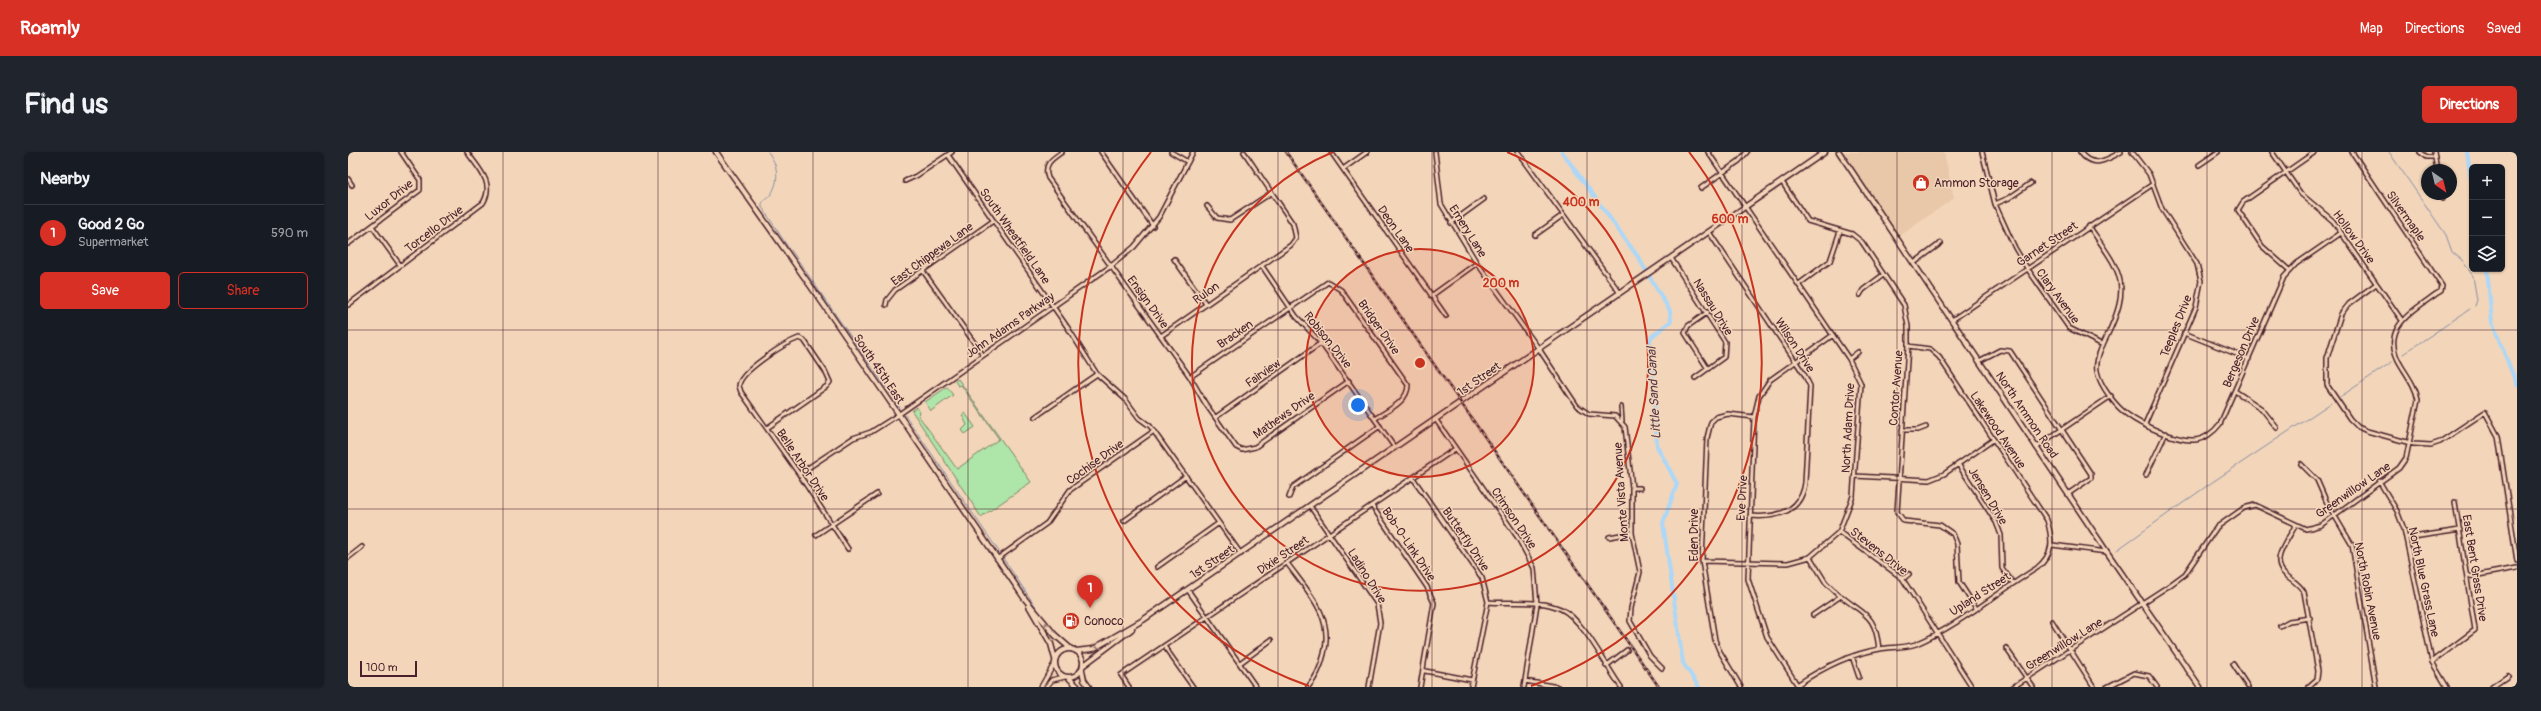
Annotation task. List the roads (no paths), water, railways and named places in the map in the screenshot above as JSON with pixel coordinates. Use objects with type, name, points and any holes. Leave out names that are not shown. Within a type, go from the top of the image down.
[{"type":"main road","name":"South 45th East","points":[[716,152],[1025,599],[1051,644],[1055,661]]},
{"type":"main road","name":"1st Street","points":[[1143,620],[1396,448],[1825,152]]},
{"type":"main road","name":"North Ammon Road","points":[[1839,152],[2036,447],[2200,687]]},
{"type":"main road","name":"South 45th East","points":[[1025,599],[1058,638],[1074,650]]},
{"type":"main road","points":[[1078,687],[1057,671],[1055,661],[1062,651],[1093,649],[1143,620]]},
{"type":"main road","points":[[1066,677],[1078,675],[1090,658],[1109,648],[1143,620]]},
{"type":"main road","points":[[1074,650],[1082,657],[1084,665]]},
{"type":"main road","points":[[1082,670],[1084,680],[1089,687]]},
{"type":"street","name":"Luxor Drive","points":[[348,244],[420,190],[422,185],[401,152]]},
{"type":"street","name":"Torcello Drive","points":[[348,305],[483,203],[487,197],[487,181],[467,152]]},
{"type":"street","points":[[905,181],[916,176],[952,152]]},
{"type":"street","name":"Ensign Drive","points":[[1062,152],[1048,164],[1045,171],[1048,178],[1190,377],[1230,439]]},
{"type":"street","points":[[1101,152],[1153,226]]},
{"type":"street","points":[[1172,152],[1188,162]]},
{"type":"street","name":"John Adams Parkway","points":[[800,474],[853,438],[871,432],[898,415],[1111,266],[1134,247],[1153,226],[1166,205],[1193,152]]},
{"type":"street","points":[[1207,206],[1217,218],[1230,220],[1271,193],[1244,152]]},
{"type":"street","name":"Deon Lane","points":[[1331,152],[1446,316]]},
{"type":"street","points":[[1343,169],[1367,152]]},
{"type":"street","name":"Emery Lane","points":[[1435,152],[1441,204],[1451,223],[1477,263],[1539,349]]},
{"type":"street","points":[[1518,152],[1620,293]]},
{"type":"street","name":"North Adam Drive","points":[[1702,561],[1748,564],[1788,563],[1810,558],[1839,532],[1850,504],[1855,476],[1861,384],[1849,359],[1747,206],[1708,152]]},
{"type":"street","points":[[1701,188],[1723,173],[1747,152]]},
{"type":"street","name":"Clary Avenue","points":[[1982,152],[1995,204],[2015,248],[2027,268],[2069,328],[2103,345]]},
{"type":"street","points":[[2080,152],[2085,158],[2098,163],[2121,152]]},
{"type":"street","name":"Teeples Drive","points":[[2132,152],[2153,184],[2162,209],[2200,271],[2201,281],[2196,307],[2145,424]]},
{"type":"street","points":[[2199,165],[2218,152]]},
{"type":"street","name":"Hollow Drive","points":[[2272,152],[2301,194],[2327,215],[2402,319]]},
{"type":"street","points":[[2289,270],[2262,246],[2238,210],[2243,202],[2314,152]]},
{"type":"street","name":"Silvermaple","points":[[2352,152],[2439,280],[2441,291],[2402,319]]},
{"type":"street","points":[[2420,152],[2427,157],[2434,157]]},
{"type":"street","points":[[2434,152],[2436,164]]},
{"type":"street","name":"South Wheatfield Lane","points":[[948,155],[1053,307],[1097,374],[1125,399],[1140,418],[1154,431],[1241,554]]},
{"type":"street","points":[[348,179],[352,184]]},
{"type":"street","name":"Contor Avenue","points":[[1782,182],[1808,221],[1858,237],[1904,305],[1908,326],[1908,346],[1898,515],[1904,521],[1940,525],[1953,534],[1957,544],[1959,582],[1976,608]]},
{"type":"street","points":[[1995,204],[2009,198],[2031,183]]},
{"type":"street","name":"Garnet Street","points":[[1952,320],[2153,184]]},
{"type":"street","name":"Rulon","points":[[1161,336],[1291,245],[1296,238],[1293,224],[1271,193]]},
{"type":"street","points":[[1451,223],[1484,199]]},
{"type":"street","points":[[1535,235],[1563,215]]},
{"type":"street","name":"East Chippewa Lane","points":[[886,305],[887,300],[895,290],[923,272],[993,221]]},
{"type":"street","points":[[372,226],[400,266]]},
{"type":"street","name":"Bergeson Drive","points":[[2089,226],[2115,264],[2122,282],[2120,304],[2103,345],[2097,371],[2111,396],[2128,416],[2186,440],[2202,439],[2220,424],[2284,277],[2289,270],[2341,233]]},
{"type":"street","points":[[1798,284],[1830,261],[1840,231]]},
{"type":"street","name":"Wilson Drive","points":[[1710,232],[1795,360],[1810,386],[1804,489],[1799,502],[1788,511],[1769,516],[1750,516]]},
{"type":"street","points":[[1914,263],[1942,243]]},
{"type":"street","name":"Nassau Drive","points":[[1671,258],[1723,336],[1726,350],[1724,357],[1695,378]]},
{"type":"street","points":[[1174,259],[1206,304]]},
{"type":"street","points":[[1432,296],[1477,263]]},
{"type":"street","name":"Robison Drive","points":[[1262,266],[1290,307],[1321,343],[1396,448]]},
{"type":"street","points":[[923,272],[983,355]]},
{"type":"street","points":[[1860,295],[1863,290],[1883,275]]},
{"type":"street","name":"Bridger Drive","points":[[1290,307],[1328,282],[1341,290],[1408,385],[1408,393],[1404,399],[1376,418]]},
{"type":"street","points":[[2376,284],[2349,304],[2341,314],[2327,358],[2327,385],[2350,419],[2358,427],[2409,443],[2431,445],[2440,442],[2485,412],[2498,436],[2517,561]]},
{"type":"street","name":"Bracken","points":[[1190,377],[1290,307]]},
{"type":"street","points":[[1708,312],[1688,326],[1685,333],[1708,369]]},
{"type":"street","name":"Greenwillow Lane","points":[[2013,687],[2070,652],[2143,604],[2185,574],[2217,527],[2244,508],[2255,505],[2295,526],[2306,529],[2320,525],[2334,513],[2399,468],[2406,458],[2418,400],[2417,391],[2400,365],[2395,352],[2395,337],[2402,319]]},
{"type":"street","points":[[2184,333],[2248,359]]},
{"type":"street","name":"Eve Drive","points":[[1798,686],[1767,637],[1748,579],[1754,417],[1758,396],[1763,387],[1795,360],[1833,335]]},
{"type":"street","name":"Belle Arbor Drive","points":[[767,428],[827,386],[830,382],[804,340],[799,338],[793,340],[743,374],[739,380],[741,392],[800,474],[848,549]]},
{"type":"street","name":"Fairview","points":[[1216,417],[1321,343]]},
{"type":"street","name":"Lakewood Avenue","points":[[1908,346],[1930,349],[1939,357],[2047,520],[2052,545]]},
{"type":"street","points":[[1539,349],[1577,406],[1589,414],[1615,416],[1622,421]]},
{"type":"street","points":[[1979,361],[2000,350],[2010,351],[2091,474],[2091,478],[2068,494]]},
{"type":"street","points":[[1849,359],[1858,352]]},
{"type":"street","points":[[1035,417],[1097,374]]},
{"type":"street","name":"Mathews Drive","points":[[1230,439],[1242,450],[1255,447],[1348,381]]},
{"type":"street","points":[[2235,391],[2262,409],[2277,428]]},
{"type":"street","points":[[2036,447],[2111,396]]},
{"type":"street","name":"Monte Vista Avenue","points":[[1621,407],[1622,421],[1625,427],[1632,488],[1632,533],[1640,572],[1630,608],[1630,621],[1650,656],[1662,668]]},
{"type":"street","name":"Eden Drive","points":[[1741,687],[1719,650],[1702,561],[1704,468],[1708,429],[1711,422],[1719,415],[1754,417]]},
{"type":"street","name":"Crimson Drive","points":[[1436,420],[1526,550],[1534,568],[1537,604],[1524,687]]},
{"type":"street","points":[[1289,497],[1294,487],[1380,426]]},
{"type":"street","points":[[1902,430],[1918,430],[1926,427]]},
{"type":"street","name":"Cochise Drive","points":[[997,559],[1047,523],[1070,490],[1154,431]]},
{"type":"street","points":[[2146,475],[2166,433]]},
{"type":"street","points":[[1855,476],[1929,480],[1958,464],[1993,440]]},
{"type":"street","name":"Dixie Street","points":[[1129,687],[1121,675],[1455,449]]},
{"type":"street","name":"Jensen Drive","points":[[1958,464],[1996,522],[2001,535],[2002,568],[2013,583]]},
{"type":"street","name":"North Robin Avenue","points":[[2301,464],[2318,480],[2352,545],[2376,687]]},
{"type":"street","points":[[1124,521],[1186,476]]},
{"type":"street","name":"Butterfly Drive","points":[[1413,478],[1480,572],[1488,602],[1471,687]]},
{"type":"street","name":"North Blue Grass Lane","points":[[2379,482],[2398,511],[2406,538],[2432,662],[2447,687]]},
{"type":"street","points":[[1632,488],[1640,488]]},
{"type":"street","points":[[816,535],[877,494]]},
{"type":"street","name":"East Bent Grass Drive","points":[[2432,662],[2475,630],[2455,502]]},
{"type":"street","name":"Ladino Drive","points":[[1310,506],[1377,604],[1380,623],[1369,687]]},
{"type":"street","name":"Bob-O-Link Drive","points":[[1372,506],[1432,596],[1433,617],[1425,671],[1420,687]]},
{"type":"street","points":[[1158,567],[1219,523]]},
{"type":"street","points":[[2295,526],[2277,561],[2278,568],[2298,584],[2304,592],[2310,618],[2318,670],[2317,679],[2313,686],[2308,687]]},
{"type":"street","points":[[2406,538],[2460,530]]},
{"type":"street","name":"Stevens Drive","points":[[1839,532],[1903,579],[1972,687]]},
{"type":"street","points":[[1609,537],[1632,533]]},
{"type":"street","points":[[2052,545],[2107,552]]},
{"type":"street","name":"Upland Street","points":[[1798,686],[1824,667],[1852,656],[1879,649],[1915,644],[1938,632],[2045,562],[2052,545]]},
{"type":"street","points":[[348,558],[362,547]]},
{"type":"street","points":[[1810,558],[1826,582],[1839,595],[1861,610],[1874,622],[1879,649]]},
{"type":"street","points":[[1287,563],[1319,607],[1327,628],[1326,648],[1321,666],[1308,687]]},
{"type":"street","points":[[2467,577],[2517,568]]},
{"type":"street","points":[[1903,579],[1909,574]]},
{"type":"street","points":[[1188,590],[1256,687]]},
{"type":"street","points":[[1813,616],[1839,595]]},
{"type":"street","points":[[1488,602],[1537,604],[1561,609],[1569,614],[1584,632],[1620,687]]},
{"type":"street","points":[[2280,626],[2289,621],[2310,618]]},
{"type":"street","points":[[2052,622],[2094,687]]},
{"type":"street","points":[[1240,663],[1270,640]]},
{"type":"street","points":[[1164,646],[1193,687]]},
{"type":"street","points":[[2006,648],[2033,687]]},
{"type":"street","points":[[1606,666],[1627,650]]},
{"type":"street","points":[[1852,656],[1859,676]]},
{"type":"street","points":[[1041,687],[1055,661]]},
{"type":"street","points":[[2233,664],[2248,687]]},
{"type":"street","points":[[1425,671],[1472,680]]},
{"type":"street","points":[[2107,687],[2134,673],[2149,676],[2157,687]]},
{"type":"street","points":[[2492,687],[2508,676]]},
{"type":"street","points":[[1046,687],[1052,680],[1066,677]]},
{"type":"street","points":[[1525,681],[1558,687]]},
{"type":"waterway","points":[[768,152],[776,167],[777,178],[774,189],[763,201],[762,207],[788,247]]},
{"type":"waterway","name":"Little Sand Canal","points":[[1562,152],[1638,257],[1670,311],[1671,321],[1650,338],[1657,446],[1677,484],[1663,523],[1683,663],[1699,687]]},
{"type":"waterway","points":[[2389,152],[2446,235],[2452,252],[2462,260],[2473,276],[2477,300],[2475,306]]},
{"type":"waterway","points":[[2467,152],[2469,166]]},
{"type":"waterway","points":[[791,250],[900,408]]},
{"type":"waterway","points":[[2487,272],[2492,322],[2517,385]]},
{"type":"waterway","points":[[2403,354],[2470,309]]},
{"type":"waterway","points":[[2340,397],[2392,362]]},
{"type":"waterway","points":[[2117,550],[2211,483],[2331,403]]},
{"type":"waterway","points":[[905,415],[1000,553]]},
{"type":"waterway","points":[[1003,558],[1040,613]]},
{"type":"waterway","points":[[1088,682],[1092,687]]},
{"type":"railway","points":[[1286,152],[1659,687]]},
{"type":"place","name":"Ammon Storage","points":[[1921,183]]},
{"type":"place","name":"Good 2 Go","points":[[1090,608]]},
{"type":"place","name":"Conoco","points":[[1071,621]]}]
